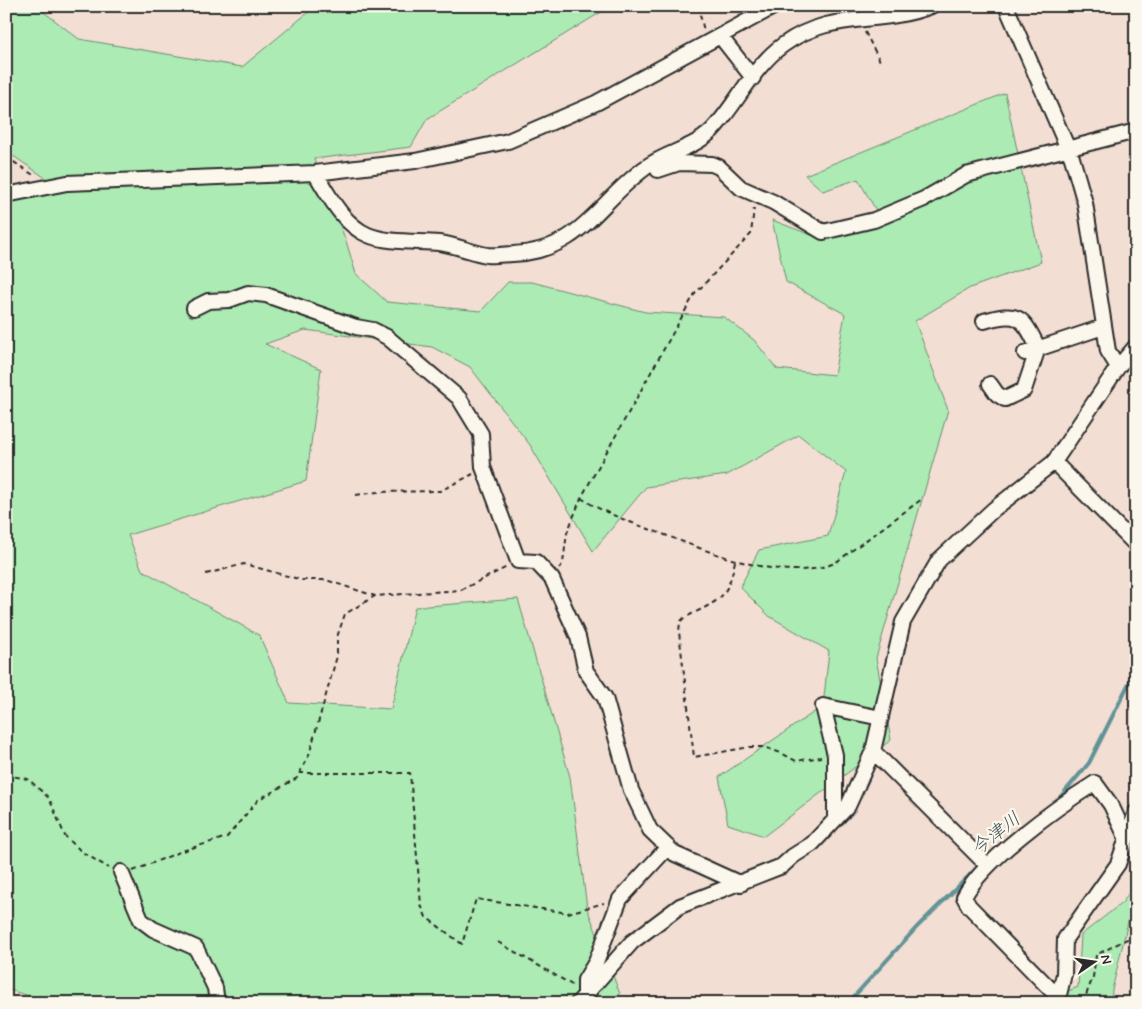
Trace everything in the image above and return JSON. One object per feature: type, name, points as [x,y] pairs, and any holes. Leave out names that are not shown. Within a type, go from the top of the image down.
[{"type":"street","points":[[6,195],[67,184],[315,173],[415,160],[508,141],[596,104],[775,6]]},
{"type":"street","points":[[315,173],[337,210],[368,235],[450,244],[487,255],[543,250],[556,246],[579,230],[610,198],[647,166],[703,139],[716,126],[753,78],[781,46],[801,33],[822,25],[858,19],[904,15],[931,6]]},
{"type":"street","points":[[1006,6],[1068,148],[1085,204],[1108,351],[1118,367]]},
{"type":"street","points":[[714,39],[753,78]]},
{"type":"street","points":[[610,198],[659,169],[679,163],[712,164],[719,167],[742,188],[773,202],[823,232],[874,220],[924,199],[966,175],[1136,131]]},
{"type":"street","points":[[194,308],[208,301],[229,300],[248,293],[266,294],[387,337],[458,398],[480,434],[483,467],[518,561],[536,562],[552,579],[578,637],[586,671],[605,698],[624,770],[638,809],[650,830],[675,854],[740,884]]},
{"type":"street","points":[[984,321],[1006,314],[1019,318],[1030,330],[1031,350],[1024,390],[1005,399],[997,394],[990,384]]},
{"type":"street","points":[[1031,350],[1103,328]]},
{"type":"street","points":[[581,998],[632,942],[680,906],[782,866],[812,844],[848,806],[873,751],[903,622],[939,560],[994,509],[1054,462],[1118,367],[1136,346]]},
{"type":"street","points":[[1054,462],[1136,545]]},
{"type":"street","points":[[835,819],[836,759],[823,706],[881,718]]},
{"type":"street","points":[[873,751],[988,866]]},
{"type":"street","points":[[1058,1000],[969,906],[964,897],[971,883],[988,866],[1059,806],[1095,783],[1111,805],[1126,837]]},
{"type":"street","points":[[1058,1000],[1064,974],[1065,939],[1118,864],[1136,812]]},
{"type":"street","points":[[581,998],[585,980],[596,962],[620,899],[668,847]]},
{"type":"street","points":[[121,872],[141,920],[153,929],[196,948],[214,988],[217,1003]]},
{"type":"path","points":[[698,6],[700,21],[714,39]]},
{"type":"path","points":[[858,19],[880,61]]},
{"type":"path","points":[[6,157],[27,170],[45,187]]},
{"type":"path","points":[[552,579],[563,563],[567,533],[581,498],[694,295],[751,234],[754,212],[750,191]]},
{"type":"path","points":[[356,495],[377,492],[440,491],[469,477],[483,467]]},
{"type":"path","points":[[581,498],[601,511],[735,561],[779,568],[824,567],[845,556],[922,498]]},
{"type":"path","points":[[206,574],[244,564],[302,580],[326,580],[375,596],[461,590],[518,561]]},
{"type":"path","points":[[735,561],[727,591],[718,600],[680,622],[679,632],[694,757],[750,747],[764,747],[796,761],[824,757],[836,759]]},
{"type":"path","points":[[6,775],[28,779],[48,798],[65,836],[89,856],[115,871],[140,870],[182,851],[227,838],[258,800],[297,778],[309,755],[336,656],[340,623],[345,614],[375,596]]},
{"type":"path","points":[[299,773],[410,773],[422,905],[426,916],[462,944],[476,899],[568,913],[620,899]]},
{"type":"path","points":[[1083,1003],[1093,977],[1096,955],[1129,938],[1136,930]]},
{"type":"path","points":[[498,942],[581,998]]},
{"type":"green space","points":[[6,6],[36,6],[79,39],[242,67],[316,6],[611,6],[427,119],[411,147],[314,159],[346,241],[356,274],[387,302],[481,311],[508,282],[532,282],[645,312],[724,317],[754,340],[777,369],[834,375],[845,314],[786,282],[772,220],[819,238],[884,224],[858,179],[823,191],[805,175],[1005,93],[1041,262],[970,288],[915,321],[948,410],[876,658],[891,740],[764,836],[728,824],[719,777],[823,706],[829,651],[769,616],[740,587],[759,550],[828,536],[846,472],[799,435],[727,475],[646,487],[593,551],[530,445],[470,367],[432,347],[305,330],[265,344],[321,369],[306,481],[128,535],[142,570],[259,635],[289,703],[391,709],[415,607],[518,599],[570,777],[587,908],[620,994],[605,1003],[53,1003],[6,989],[6,202],[22,197],[47,179],[6,151]]},
{"type":"green space","points":[[1136,881],[1136,902],[1131,909],[1112,990],[1111,1003],[1038,1003],[1078,987],[1081,935],[1123,902]]},
{"type":"waterway","name":"今津川","points":[[1056,802],[1089,763],[1136,669]]},
{"type":"waterway","name":"今津川","points":[[848,1003],[917,927],[981,864]]}]
